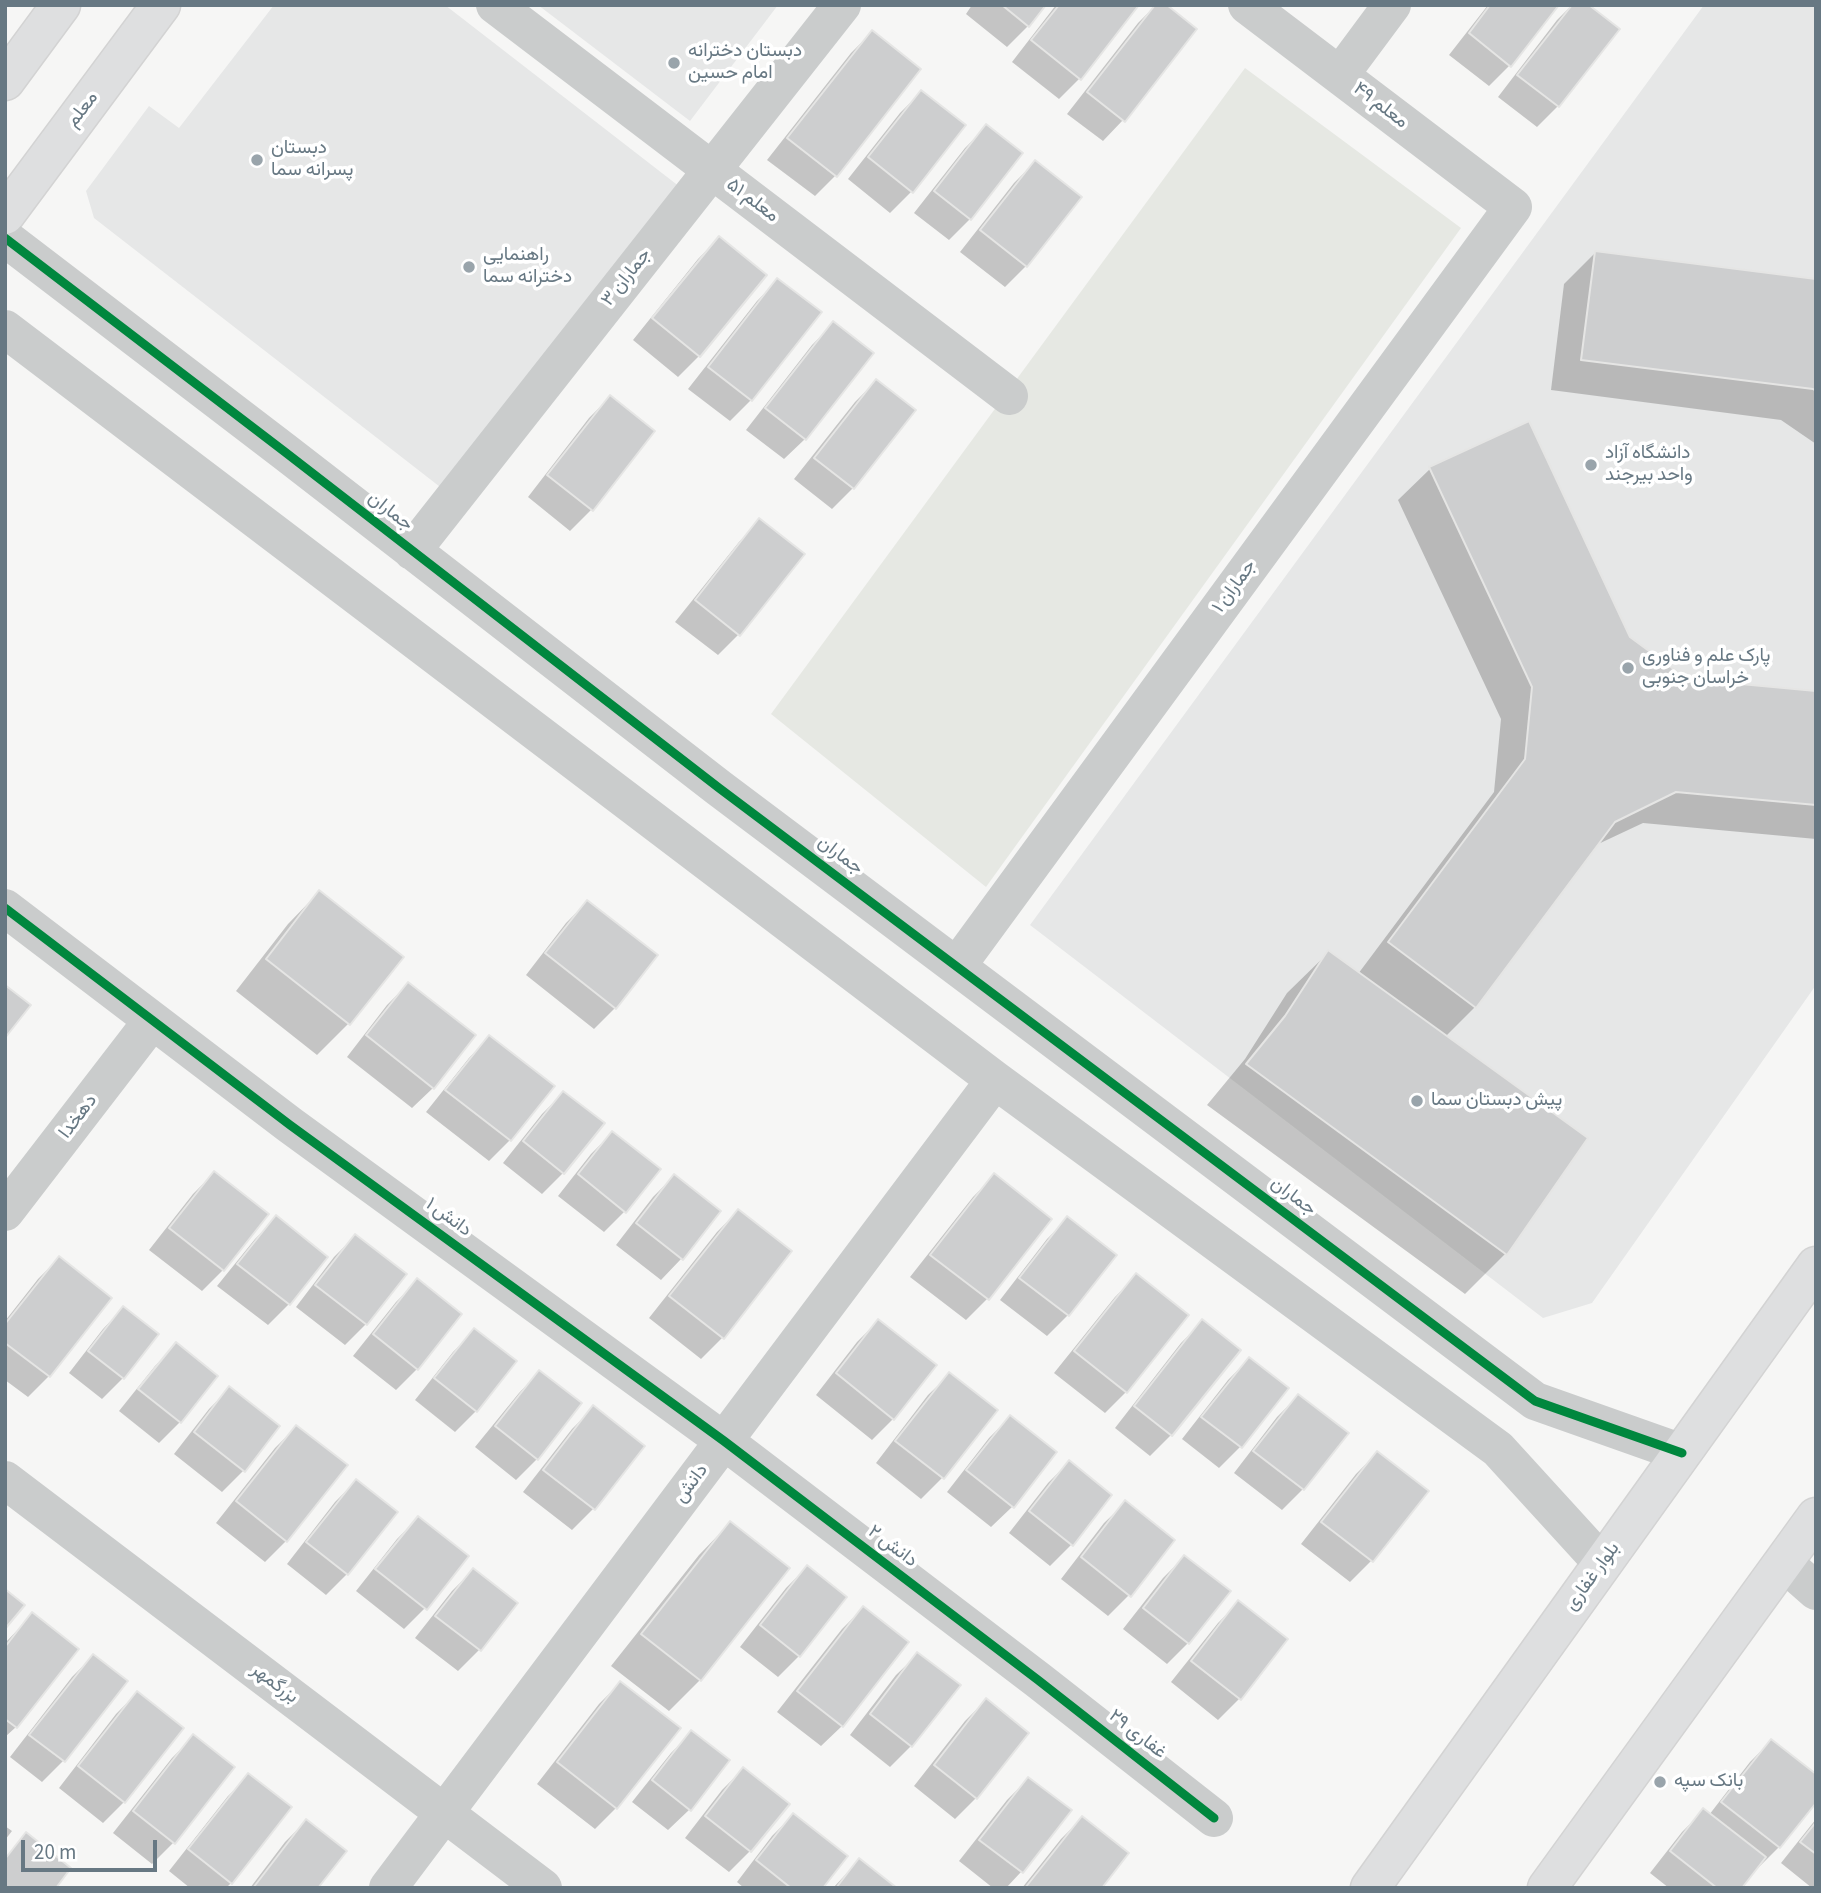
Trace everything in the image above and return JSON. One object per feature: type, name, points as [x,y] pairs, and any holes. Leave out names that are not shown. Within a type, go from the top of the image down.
[{"type":"main road","points":[[5,81],[61,5]]},
{"type":"main road","name":"معلم","points":[[5,215],[161,5]]},
{"type":"main road","name":"بلوار غفاری","points":[[1370,1888],[1816,1266]]},
{"type":"main road","points":[[1547,1888],[1816,1517]]},
{"type":"street","name":"معلم ۵۱","points":[[495,5],[1009,396]]},
{"type":"street","name":"جماران ۳","points":[[412,551],[842,5]]},
{"type":"street","name":"معلم ۴۹","points":[[1247,5],[1513,207]]},
{"type":"street","points":[[1340,75],[1392,5]]},
{"type":"street","name":"جماران ۱","points":[[957,966],[1513,207]]},
{"type":"street","name":"جماران","points":[[5,238],[719,788],[1535,1401],[1682,1453]]},
{"type":"street","points":[[5,329],[995,1080],[1498,1449],[1602,1563]]},
{"type":"street","name":"دانش ۱","points":[[5,908],[301,1133],[724,1441]]},
{"type":"street","name":"دهخدا","points":[[5,1212],[152,1021]]},
{"type":"street","name":"دانش","points":[[388,1888],[995,1080]]},
{"type":"street","points":[[1408,1383],[1446,1334]]},
{"type":"street","name":"دانش ۲","points":[[724,1441],[1038,1680]]},
{"type":"street","name":"بزرگمهر","points":[[5,1480],[543,1888]]},
{"type":"street","points":[[1783,1562],[1816,1591]]},
{"type":"street","name":"غفاری ۲۹","points":[[1038,1680],[1214,1818]]},
{"type":"shaded area","points":[[274,5],[445,5],[680,187],[444,490],[94,218],[86,191],[149,106],[179,128]]},
{"type":"shaded area","name":"دبستان دخترانه امام حسین","points":[[538,5],[778,5],[690,121]]},
{"type":"shaded area","name":"دانشگاه آزاد واحد بیرجند","points":[[1704,5],[1816,5],[1816,985],[1592,1303],[1543,1318],[1030,925]]},
{"type":"shaded area","points":[[1245,68],[1461,228],[986,887],[771,714]]},
{"type":"building","points":[[1002,5],[1046,5],[1029,27]]},
{"type":"building","points":[[1059,5],[1139,5],[1081,80],[1031,40]]},
{"type":"building","points":[[1155,5],[1167,5],[1197,29],[1125,122],[1087,92]]},
{"type":"building","points":[[1490,5],[1559,5],[1511,67],[1469,33]]},
{"type":"building","points":[[1572,5],[1589,5],[1620,29],[1559,107],[1517,75]]},
{"type":"building","points":[[872,30],[921,69],[837,177],[787,138]]},
{"type":"building","points":[[921,90],[966,125],[913,193],[868,157]]},
{"type":"building","points":[[986,124],[1023,153],[971,220],[934,191]]},
{"type":"building","points":[[1035,160],[1082,197],[1027,267],[980,230]]},
{"type":"building","points":[[719,236],[767,275],[700,357],[652,318]]},
{"type":"building","points":[[1595,251],[1816,279],[1816,391],[1581,360]]},
{"type":"building","points":[[777,278],[822,312],[752,401],[708,367]]},
{"type":"building","points":[[833,321],[874,353],[806,440],[765,408]]},
{"type":"building","points":[[876,379],[916,410],[854,489],[814,458]]},
{"type":"building","points":[[610,395],[655,431],[593,511],[547,475]]},
{"type":"building","points":[[1529,421],[1630,637],[1687,679],[1816,691],[1816,805],[1676,792],[1615,822],[1476,1008],[1388,942],[1525,759],[1532,687],[1429,467]]},
{"type":"building","points":[[759,518],[805,554],[740,636],[695,600]]},
{"type":"building","points":[[319,890],[404,957],[350,1025],[266,959]]},
{"type":"building","points":[[587,900],[658,955],[616,1009],[545,953]]},
{"type":"building","name":"پیش دبستان سما","points":[[1328,950],[1588,1138],[1507,1255],[1246,1064],[1285,1016]]},
{"type":"building","points":[[408,982],[476,1035],[434,1089],[366,1035]]},
{"type":"building","points":[[5,985],[31,1005],[5,1038]]},
{"type":"building","points":[[489,1035],[555,1086],[511,1141],[445,1090]]},
{"type":"building","points":[[563,1091],[605,1123],[564,1174],[523,1141]]},
{"type":"building","points":[[612,1131],[661,1169],[626,1213],[578,1174]]},
{"type":"building","points":[[214,1171],[269,1214],[224,1271],[169,1228]]},
{"type":"building","points":[[994,1173],[1052,1219],[989,1300],[930,1255]]},
{"type":"building","points":[[674,1174],[721,1211],[683,1260],[636,1223]]},
{"type":"building","points":[[738,1209],[792,1251],[724,1339],[669,1296]]},
{"type":"building","points":[[276,1215],[328,1257],[290,1305],[237,1264]]},
{"type":"building","points":[[1067,1216],[1117,1255],[1069,1316],[1019,1278]]},
{"type":"building","points":[[355,1234],[407,1274],[367,1325],[315,1285]]},
{"type":"building","points":[[59,1256],[112,1298],[50,1377],[5,1343],[5,1324]]},
{"type":"building","points":[[1136,1273],[1189,1315],[1127,1393],[1074,1351]]},
{"type":"building","points":[[417,1278],[462,1314],[418,1370],[373,1334]]},
{"type":"building","points":[[123,1306],[159,1334],[124,1379],[88,1351]]},
{"type":"building","points":[[878,1319],[937,1365],[894,1420],[836,1373]]},
{"type":"building","points":[[1202,1319],[1241,1350],[1172,1436],[1134,1406]]},
{"type":"building","points":[[474,1328],[517,1361],[477,1412],[434,1378]]},
{"type":"building","points":[[176,1342],[218,1376],[181,1423],[138,1389]]},
{"type":"building","points":[[1249,1357],[1289,1388],[1242,1448],[1201,1417]]},
{"type":"building","points":[[539,1370],[582,1403],[538,1460],[495,1426]]},
{"type":"building","points":[[949,1372],[998,1410],[944,1479],[895,1441]]},
{"type":"building","points":[[229,1386],[280,1426],[245,1472],[194,1432]]},
{"type":"building","points":[[1298,1394],[1349,1433],[1304,1490],[1253,1451]]},
{"type":"building","points":[[593,1405],[645,1446],[595,1510],[543,1470]]},
{"type":"building","points":[[1010,1415],[1057,1452],[1014,1508],[966,1470]]},
{"type":"building","points":[[296,1425],[348,1465],[287,1542],[236,1501]]},
{"type":"building","points":[[1377,1451],[1429,1491],[1373,1562],[1321,1522]]},
{"type":"building","points":[[1069,1460],[1112,1495],[1073,1546],[1029,1511]]},
{"type":"building","points":[[356,1479],[398,1512],[348,1575],[306,1542]]},
{"type":"building","points":[[1125,1500],[1175,1540],[1131,1597],[1081,1557]]},
{"type":"building","points":[[418,1516],[469,1556],[427,1610],[375,1569]]},
{"type":"building","points":[[730,1521],[790,1568],[701,1681],[641,1634]]},
{"type":"building","points":[[1184,1555],[1231,1591],[1189,1644],[1143,1608]]},
{"type":"building","points":[[807,1565],[847,1597],[800,1657],[760,1625]]},
{"type":"building","points":[[473,1568],[518,1603],[481,1651],[435,1616]]},
{"type":"building","points":[[5,1589],[25,1605],[5,1629]]},
{"type":"building","points":[[1238,1600],[1288,1639],[1241,1700],[1191,1661]]},
{"type":"building","points":[[863,1606],[909,1642],[843,1727],[797,1691]]},
{"type":"building","points":[[32,1612],[79,1649],[17,1728],[5,1719],[5,1647]]},
{"type":"building","points":[[917,1652],[961,1685],[912,1747],[870,1714]]},
{"type":"building","points":[[93,1654],[128,1681],[65,1762],[29,1735]]},
{"type":"building","points":[[620,1681],[681,1728],[617,1809],[557,1762]]},
{"type":"building","points":[[137,1691],[184,1728],[125,1803],[78,1766]]},
{"type":"building","points":[[986,1698],[1029,1733],[977,1799],[934,1765]]},
{"type":"building","points":[[691,1730],[730,1760],[691,1811],[652,1780]]},
{"type":"building","points":[[193,1734],[235,1767],[175,1844],[133,1811]]},
{"type":"building","points":[[1771,1739],[1816,1774],[1816,1803],[1780,1848],[1721,1802]]},
{"type":"building","points":[[743,1767],[790,1804],[751,1852],[705,1816]]},
{"type":"building","points":[[248,1773],[292,1807],[232,1884],[188,1849]]},
{"type":"building","points":[[1028,1777],[1072,1810],[1023,1873],[979,1840]]},
{"type":"building","points":[[1703,1808],[1766,1857],[1742,1888],[1717,1888],[1670,1851]]},
{"type":"building","points":[[793,1813],[848,1856],[823,1888],[791,1888],[756,1860]]},
{"type":"building","points":[[1082,1816],[1129,1853],[1102,1888],[1025,1888]]},
{"type":"building","points":[[306,1819],[347,1851],[318,1888],[253,1888]]},
{"type":"building","points":[[1816,1822],[1816,1854],[1800,1842]]},
{"type":"building","points":[[26,1832],[71,1868],[56,1888],[5,1888],[5,1859]]},
{"type":"building","points":[[859,1858],[897,1888],[836,1888]]},
{"type":"cycle path","points":[[5,238],[719,788],[1535,1401],[1682,1453]]},
{"type":"cycle path","points":[[5,908],[290,1125],[724,1441],[1214,1818]]},
{"type":"place","name":"دبستان دخترانه امام حسین","points":[[674,63]]},
{"type":"place","name":"دبستان پسرانه سما","points":[[257,160]]},
{"type":"place","name":"راهنمایی دخترانه سما","points":[[469,267]]},
{"type":"place","name":"دانشگاه آزاد واحد بیرجند","points":[[1591,465]]},
{"type":"place","name":"پارک علم و فناوری خراسان جنوبی","points":[[1628,668]]},
{"type":"place","name":"پیش دبستان سما","points":[[1417,1101]]},
{"type":"place","name":"بانک سپه","points":[[1660,1782]]}]
